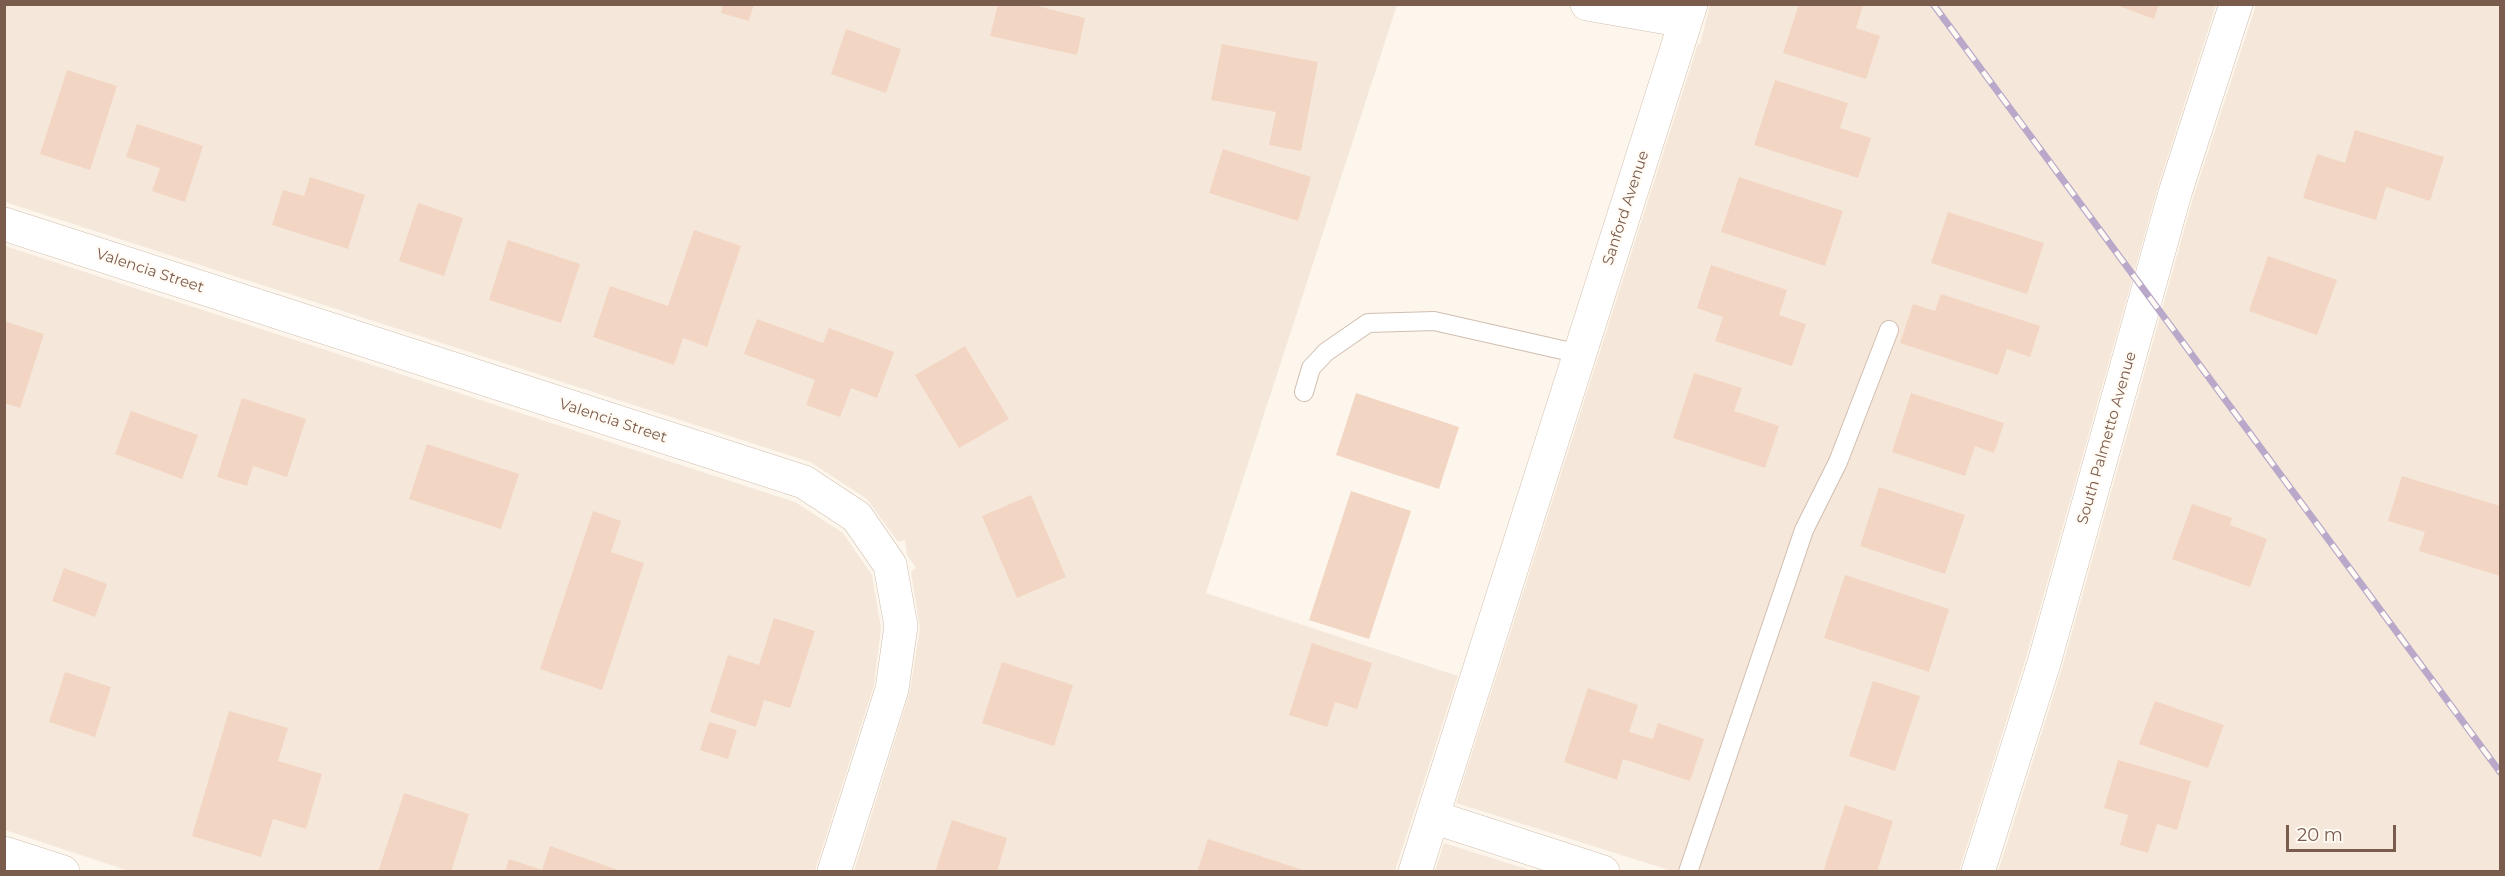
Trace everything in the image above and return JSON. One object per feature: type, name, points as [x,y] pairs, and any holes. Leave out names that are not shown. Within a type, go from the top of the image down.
[{"type":"street","points":[[1587,4],[1688,13]]},
{"type":"street","name":"South Palmetto Avenue","points":[[1978,872],[2044,663],[2175,193],[2236,4]]},
{"type":"street","name":"Sanford Avenue","points":[[1415,872],[1688,13]]},
{"type":"street","name":"Valencia Street","points":[[4,224],[804,482],[857,517],[890,565],[901,627],[892,689],[834,872]]},
{"type":"street","points":[[1433,817],[1603,872]]},
{"type":"street","points":[[4,853],[63,872]]},
{"type":"lane","points":[[1304,392],[1311,368],[1326,352],[1368,323],[1434,321],[1580,354]]},
{"type":"lane","points":[[1688,872],[1804,530],[1838,462],[1889,330]]},
{"type":"shaded area","points":[[5,5],[1397,5],[1206,593],[1458,676],[1395,871],[854,871],[910,691],[920,628],[911,572],[916,568],[907,555],[905,540],[898,542],[867,499],[810,462],[5,202]]},
{"type":"shaded area","points":[[1710,5],[2216,5],[2158,187],[2026,658],[1959,871],[1672,871],[1456,803],[1698,44],[1700,44]]},
{"type":"shaded area","points":[[2256,5],[2500,5],[2500,871],[1998,872],[2062,668],[2193,198]]},
{"type":"shaded area","points":[[5,246],[795,502],[843,533],[872,575],[881,628],[874,685],[815,871],[132,872],[5,830]]},
{"type":"shaded area","points":[[1444,843],[1533,871],[1435,871]]},
{"type":"building","points":[[723,4],[754,4],[749,21],[721,13]]},
{"type":"building","points":[[998,4],[1029,4],[1085,18],[1077,55],[990,36]]},
{"type":"building","points":[[1799,4],[1863,5],[1856,28],[1880,36],[1866,79],[1783,53]]},
{"type":"building","points":[[2114,4],[2159,4],[2154,19]]},
{"type":"building","points":[[846,29],[901,49],[886,93],[831,74]]},
{"type":"building","points":[[1222,44],[1318,62],[1301,151],[1269,145],[1276,112],[1211,100]]},
{"type":"building","points":[[67,70],[117,86],[90,170],[40,154]]},
{"type":"building","points":[[1775,80],[1848,103],[1840,128],[1871,138],[1858,178],[1754,145]]},
{"type":"building","points":[[137,124],[203,146],[185,202],[152,191],[160,168],[126,157]]},
{"type":"building","points":[[2355,130],[2444,157],[2430,201],[2386,187],[2376,220],[2303,198],[2317,154],[2345,163]]},
{"type":"building","points":[[1223,149],[1311,177],[1298,221],[1209,193]]},
{"type":"building","points":[[310,177],[365,195],[348,249],[272,225],[283,190],[304,196]]},
{"type":"building","points":[[1739,177],[1843,211],[1825,266],[1721,232]]},
{"type":"building","points":[[418,203],[463,218],[444,276],[399,261]]},
{"type":"building","points":[[1948,212],[2044,243],[2027,294],[1931,263]]},
{"type":"building","points":[[694,230],[741,246],[707,347],[683,338],[674,365],[593,337],[610,286],[668,306]]},
{"type":"building","points":[[508,240],[580,264],[561,323],[489,300]]},
{"type":"building","points":[[2268,256],[2337,280],[2317,335],[2249,311]]},
{"type":"building","points":[[1711,265],[1787,290],[1779,315],[1806,324],[1792,366],[1715,341],[1723,317],[1697,308]]},
{"type":"building","points":[[1941,294],[2040,326],[2030,357],[2007,349],[1998,375],[1900,343],[1913,304],[1935,311]]},
{"type":"building","points":[[757,319],[823,343],[829,328],[894,352],[877,398],[851,388],[840,417],[806,405],[815,380],[744,354]]},
{"type":"building","points":[[4,321],[44,334],[20,408],[4,403]]},
{"type":"building","points":[[965,346],[1009,419],[959,448],[915,375]]},
{"type":"building","points":[[1694,373],[1742,388],[1734,411],[1779,426],[1765,468],[1673,438]]},
{"type":"building","points":[[1356,393],[1459,427],[1439,489],[1336,455]]},
{"type":"building","points":[[1911,393],[2004,423],[1994,453],[1975,446],[1965,476],[1892,452]]},
{"type":"building","points":[[242,398],[306,419],[287,477],[253,466],[247,486],[217,477]]},
{"type":"building","points":[[131,411],[198,435],[182,479],[115,454]]},
{"type":"building","points":[[427,444],[519,474],[501,529],[409,499]]},
{"type":"building","points":[[2402,476],[2500,506],[2500,576],[2419,551],[2425,532],[2388,521]]},
{"type":"building","points":[[1879,487],[1965,515],[1945,574],[1860,546]]},
{"type":"building","points":[[1351,491],[1411,511],[1369,639],[1309,620]]},
{"type":"building","points":[[1031,495],[1066,577],[1017,598],[982,516]]},
{"type":"building","points":[[2192,504],[2232,518],[2230,525],[2267,539],[2250,587],[2172,559]]},
{"type":"building","points":[[593,511],[621,521],[611,552],[644,563],[602,690],[540,669]]},
{"type":"building","points":[[64,568],[107,584],[95,617],[52,601]]},
{"type":"building","points":[[1845,575],[1949,609],[1929,672],[1824,638]]},
{"type":"building","points":[[774,618],[815,631],[790,708],[764,700],[756,727],[710,712],[728,655],[759,665]]},
{"type":"building","points":[[1312,643],[1372,663],[1357,709],[1335,702],[1327,727],[1289,715]]},
{"type":"building","points":[[1002,662],[1073,685],[1054,746],[982,723]]},
{"type":"building","points":[[65,672],[111,687],[95,737],[49,722]]},
{"type":"building","points":[[1873,681],[1920,696],[1895,771],[1849,756]]},
{"type":"building","points":[[1588,688],[1638,705],[1629,732],[1653,739],[1658,723],[1704,739],[1690,781],[1623,759],[1617,780],[1564,762]]},
{"type":"building","points":[[2155,701],[2224,725],[2208,768],[2139,744]]},
{"type":"building","points":[[229,711],[288,728],[278,761],[322,774],[306,829],[273,819],[261,857],[192,836]]},
{"type":"building","points":[[709,722],[737,730],[728,759],[700,750]]},
{"type":"building","points":[[2118,760],[2191,781],[2177,830],[2157,824],[2148,853],[2120,845],[2128,815],[2104,808]]},
{"type":"building","points":[[404,793],[469,814],[451,872],[378,872]]},
{"type":"building","points":[[1845,805],[1893,821],[1877,872],[1823,872]]},
{"type":"building","points":[[952,820],[1007,838],[997,872],[935,872]]},
{"type":"building","points":[[1208,839],[1306,871],[1306,872],[1197,872]]},
{"type":"building","points":[[550,846],[621,872],[505,872],[509,859],[542,870]]},
{"type":"railway","points":[[1933,4],[2500,772]]}]
